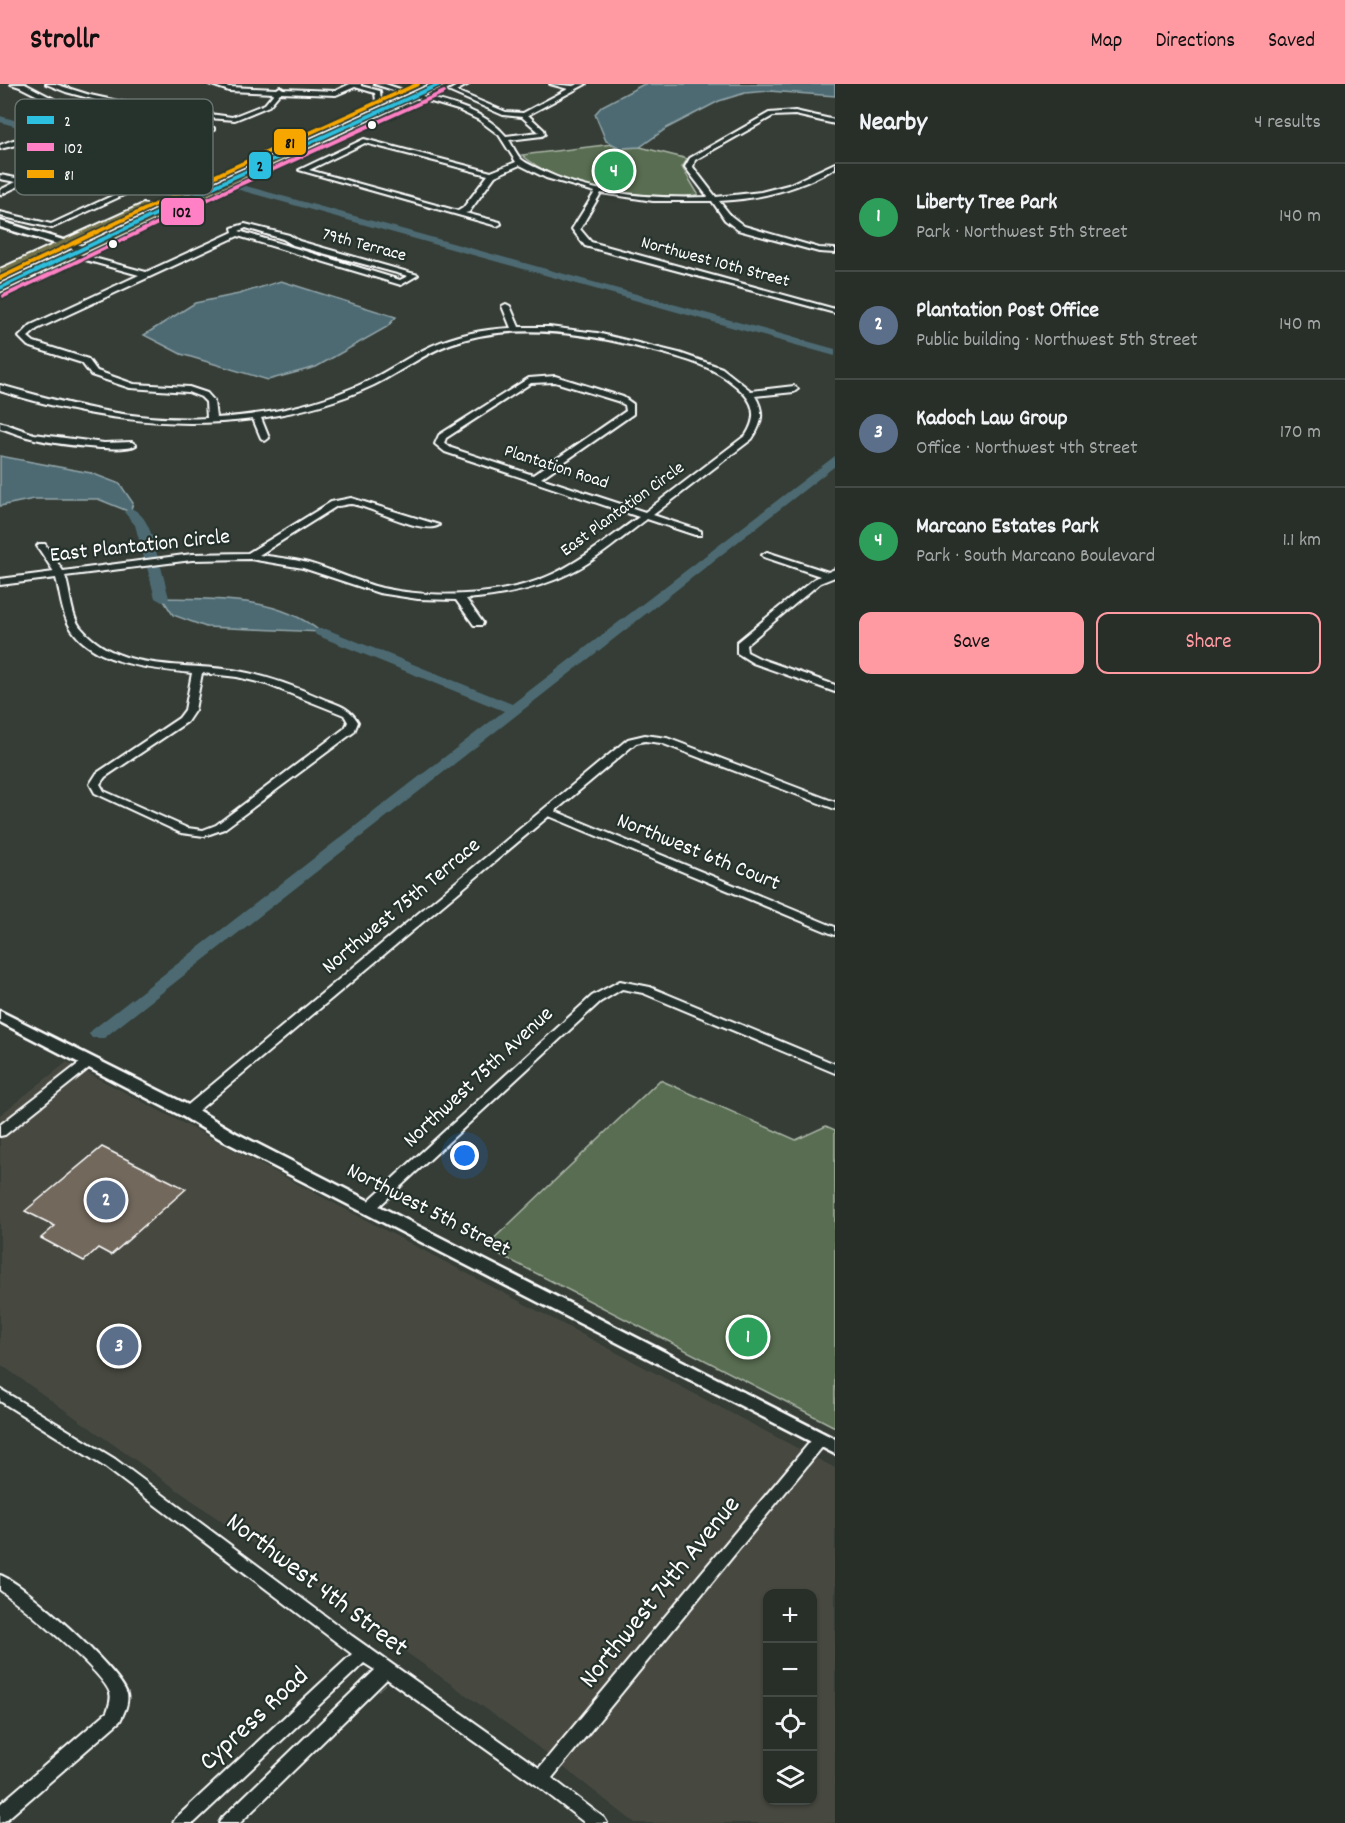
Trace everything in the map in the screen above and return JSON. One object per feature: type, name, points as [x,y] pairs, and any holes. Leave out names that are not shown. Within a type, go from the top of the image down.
[{"type":"main road","points":[[213,189],[329,134],[425,84]]},
{"type":"main road","points":[[213,175],[400,90],[413,90],[440,84]]},
{"type":"main road","points":[[329,134],[330,131],[393,100],[400,90]]},
{"type":"main road","points":[[0,273],[170,195]]},
{"type":"main road","points":[[0,288],[200,195]]},
{"type":"street","points":[[14,84],[48,99]]},
{"type":"street","points":[[49,84],[97,99]]},
{"type":"street","points":[[212,84],[229,88],[336,93],[356,84],[358,87],[378,92],[378,99]]},
{"type":"street","points":[[376,84],[400,90]]},
{"type":"street","points":[[466,84],[451,91],[505,114],[524,115],[583,84]]},
{"type":"street","points":[[554,84],[573,88]]},
{"type":"street","points":[[213,117],[233,119],[267,105],[280,89]]},
{"type":"street","points":[[413,90],[478,115],[505,138],[513,155],[521,162],[558,180],[599,191],[633,197],[714,198],[763,194],[790,187],[835,165]]},
{"type":"street","points":[[835,122],[782,111],[771,114],[692,159],[689,167],[728,218],[741,228],[819,250],[835,251]]},
{"type":"street","points":[[505,138],[542,134],[542,131],[524,115]]},
{"type":"street","points":[[492,174],[364,141],[303,170],[498,224]]},
{"type":"street","points":[[0,147],[15,142]]},
{"type":"street","points":[[459,213],[466,210],[492,174],[521,162]]},
{"type":"street","points":[[0,193],[15,185]]},
{"type":"street","name":"Northwest 10th Street","points":[[599,191],[576,230],[588,244],[835,311]]},
{"type":"street","points":[[0,214],[52,226],[120,195]]},
{"type":"street","points":[[0,224],[59,246],[151,273]]},
{"type":"street","name":"79th Terrace","points":[[245,226],[286,237],[296,243],[414,275],[401,283],[282,249],[277,245],[237,233],[235,230],[245,226]]},
{"type":"street","points":[[212,421],[210,401],[204,395],[189,390],[133,386],[94,374],[86,361],[31,344],[23,337],[34,327],[237,233]]},
{"type":"street","points":[[0,234],[59,246]]},
{"type":"street","points":[[506,306],[516,329]]},
{"type":"street","points":[[0,388],[61,407],[105,416],[157,422],[212,421],[256,416],[299,408],[355,391],[430,350],[456,339],[486,332],[516,329],[564,330],[614,338],[697,362],[723,372],[750,394],[794,389]]},
{"type":"street","name":"Plantation Road","points":[[534,478],[630,411],[629,404],[555,379],[530,381],[442,437],[439,444],[448,450],[698,533]]},
{"type":"street","name":"East Plantation Circle","points":[[0,582],[192,557],[250,556],[305,565],[379,590],[418,596],[459,597],[501,593],[547,580],[571,569],[646,516],[749,437],[758,426],[758,410],[750,394]]},
{"type":"street","points":[[256,416],[265,438]]},
{"type":"street","points":[[0,425],[33,436],[104,446],[132,444]]},
{"type":"street","points":[[250,556],[334,504],[351,501],[420,524],[434,525]]},
{"type":"street","points":[[42,546],[60,575],[76,628],[100,649],[132,661],[167,668],[235,672],[261,678],[348,713],[353,722],[350,730],[341,737],[220,827],[204,833],[185,831],[100,793],[95,784],[101,774],[183,720],[190,710],[198,670]]},
{"type":"street","points":[[767,555],[833,575]]},
{"type":"street","points":[[833,575],[817,581],[741,644],[742,653],[757,661],[835,689]]},
{"type":"street","points":[[459,597],[478,623]]},
{"type":"street","name":"Northwest 75th Terrace","points":[[188,1112],[632,741],[645,738],[663,740],[835,806]]},
{"type":"street","name":"Northwest 6th Court","points":[[546,812],[835,931]]},
{"type":"street","name":"Northwest 75th Avenue","points":[[370,1207],[596,999],[620,985],[646,990],[835,1069]]},
{"type":"street","name":"Northwest 5th Street","points":[[0,1016],[188,1112],[230,1137],[828,1444]]},
{"type":"street","points":[[0,1132],[90,1061]]},
{"type":"street","name":"Northwest 4th Street","points":[[0,1394],[110,1463],[385,1671],[541,1779],[598,1823]]},
{"type":"street","name":"Northwest 74th Avenue","points":[[541,1779],[828,1444]]},
{"type":"street","points":[[0,1581],[41,1614],[99,1667],[118,1691],[118,1703],[114,1716],[0,1815]]},
{"type":"street","name":"Cypress Road","points":[[182,1823],[363,1654]]},
{"type":"street","points":[[228,1823],[385,1671]]},
{"type":"shaded area","points":[[67,1062],[835,1468],[835,1823],[635,1823],[517,1731],[0,1364],[0,1115]]},
{"type":"green space","points":[[613,144],[621,148],[640,147],[688,159],[682,167],[698,194],[685,197],[606,191],[553,175],[522,155]]},
{"type":"green space","points":[[660,1080],[796,1140],[826,1126],[835,1130],[835,1427],[485,1247]]},
{"type":"water","points":[[644,84],[835,84],[835,96],[769,91],[745,93],[719,101],[667,128],[640,147],[621,148],[606,141],[595,114],[602,106]]},
{"type":"water","points":[[281,281],[396,317],[387,327],[316,367],[268,380],[181,354],[144,335],[195,303],[239,294]]},
{"type":"water","points":[[0,456],[91,473],[120,484],[133,503],[130,512],[98,499],[34,499],[0,506]]},
{"type":"water","points":[[162,598],[225,600],[265,606],[304,620],[321,632],[206,627],[173,615]]},
{"type":"building","points":[[102,1147],[186,1189],[111,1255],[98,1248],[84,1261],[41,1238],[55,1226],[25,1211]]},
{"type":"waterway","points":[[0,119],[15,123]]},
{"type":"waterway","points":[[232,185],[835,353]]},
{"type":"waterway","points":[[98,1034],[835,460]]},
{"type":"waterway","points":[[130,512],[141,524],[151,558]]},
{"type":"waterway","points":[[154,567],[162,598]]},
{"type":"waterway","points":[[321,632],[514,710]]},
{"type":"transit line","name":"81","points":[[213,177],[418,84]]},
{"type":"transit line","name":"2","points":[[213,187],[440,84]]},
{"type":"transit line","name":"102","points":[[4,296],[236,186],[444,92]]},
{"type":"transit line","name":"81","points":[[0,278],[175,195]]},
{"type":"transit line","name":"2","points":[[0,288],[196,195]]},
{"type":"place","name":"Marcano Estates Park","points":[[614,171]]},
{"type":"place","name":"Plantation Post Office","points":[[106,1200]]},
{"type":"place","name":"Liberty Tree Park","points":[[748,1337]]},
{"type":"place","name":"Kadoch Law Group","points":[[119,1346]]}]
